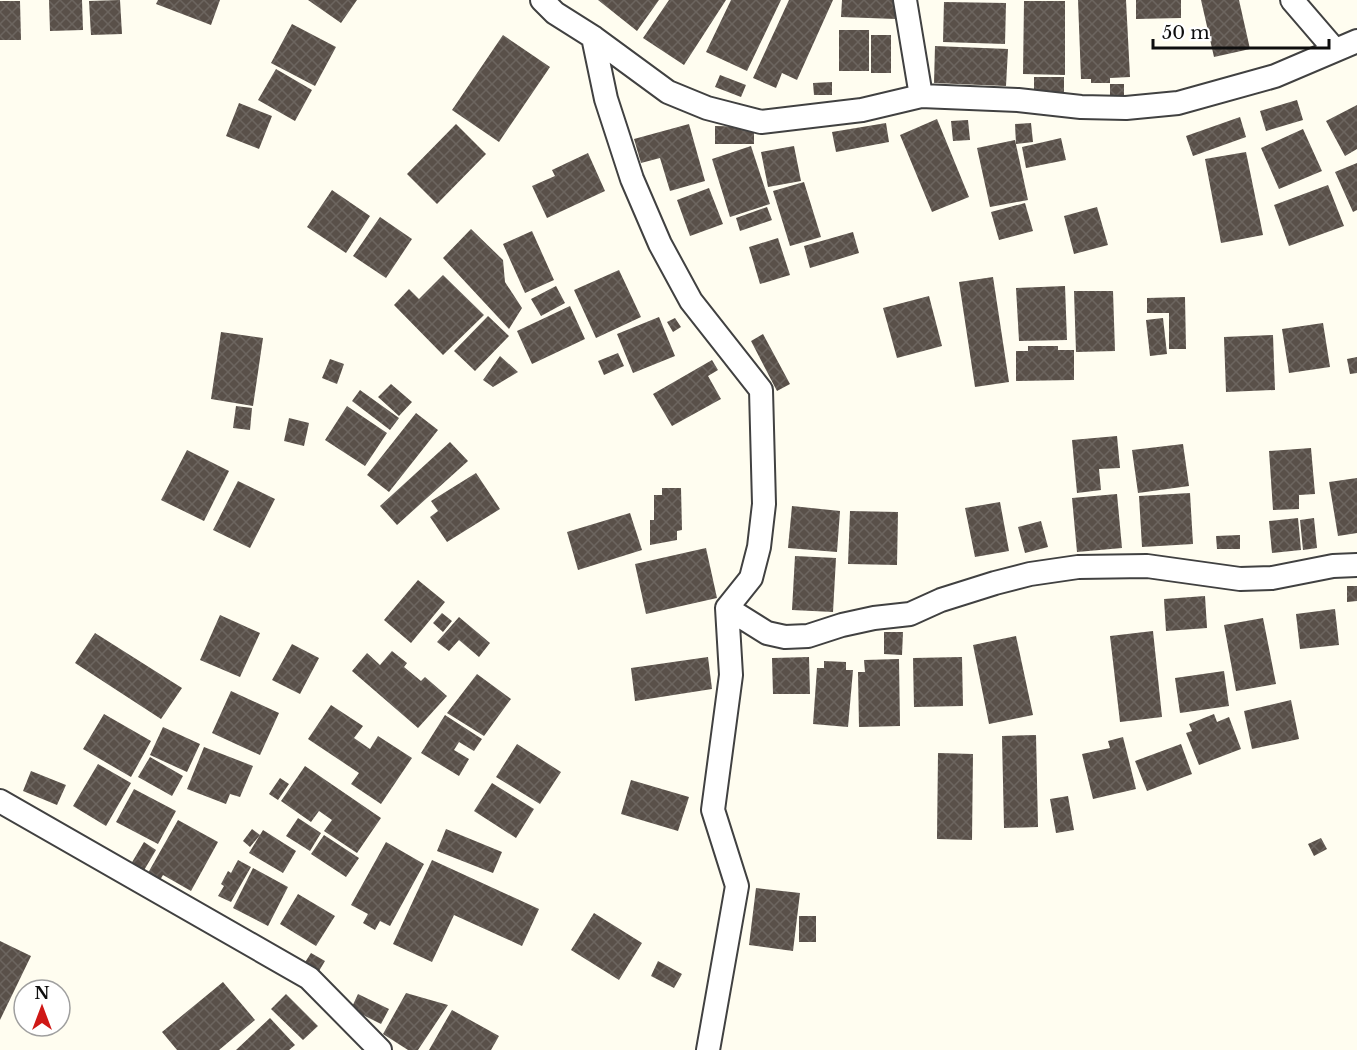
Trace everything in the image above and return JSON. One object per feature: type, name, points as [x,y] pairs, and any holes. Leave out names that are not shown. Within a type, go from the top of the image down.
[{"type":"street","points":[[542,0],[555,12],[668,92],[707,108],[761,122],[862,110],[921,96],[1018,100],[1081,107],[1126,108],[1178,103],[1275,76],[1357,41]]},
{"type":"street","points":[[905,0],[921,96]]},
{"type":"street","points":[[1292,0],[1335,50]]},
{"type":"street","points":[[593,37],[606,99],[632,179],[660,244],[691,301],[761,390],[764,504],[759,547],[751,578],[727,609],[731,675],[713,810],[737,886],[708,1050]]},
{"type":"street","points":[[727,609],[767,633],[785,637],[808,636],[874,618],[910,614],[941,600],[1030,574],[1078,567],[1148,566],[1240,579],[1272,578],[1333,566],[1357,565]]},
{"type":"street","points":[[0,801],[309,978],[380,1050]]},
{"type":"building","points":[[49,0],[82,0],[83,30],[50,31]]},
{"type":"building","points":[[120,0],[122,34],[91,35],[89,1]]},
{"type":"building","points":[[158,0],[220,0],[211,25],[156,4]]},
{"type":"building","points":[[308,0],[357,0],[341,23]]},
{"type":"building","points":[[598,0],[659,0],[637,31]]},
{"type":"building","points":[[669,0],[726,0],[684,65],[643,38]]},
{"type":"building","points":[[731,0],[781,0],[747,71],[706,52]]},
{"type":"building","points":[[789,0],[833,0],[797,80],[782,73],[776,88],[753,78]]},
{"type":"building","points":[[842,0],[897,0],[896,19],[841,17]]},
{"type":"building","points":[[1078,0],[1126,0],[1130,77],[1110,78],[1110,83],[1091,83],[1091,79],[1081,79]]},
{"type":"building","points":[[1136,0],[1181,0],[1181,18],[1136,19]]},
{"type":"building","points":[[1201,0],[1239,0],[1250,49],[1214,57]]},
{"type":"building","points":[[0,1],[20,1],[21,40],[0,40]]},
{"type":"building","points":[[1024,1],[1065,1],[1065,75],[1023,74]]},
{"type":"building","points":[[944,2],[1006,3],[1005,44],[943,42]]},
{"type":"building","points":[[292,24],[336,47],[315,86],[271,63]]},
{"type":"building","points":[[839,30],[869,30],[869,71],[839,71]]},
{"type":"building","points":[[503,35],[550,67],[499,142],[452,110]]},
{"type":"building","points":[[871,35],[891,35],[891,73],[871,73]]},
{"type":"building","points":[[935,46],[1008,49],[1006,86],[934,83]]},
{"type":"building","points":[[276,69],[312,90],[295,121],[258,100]]},
{"type":"building","points":[[720,75],[746,85],[741,97],[715,87]]},
{"type":"building","points":[[1034,77],[1064,77],[1064,95],[1034,96]]},
{"type":"building","points":[[832,82],[832,95],[814,95],[813,83]]},
{"type":"building","points":[[1110,84],[1124,84],[1124,99],[1110,99]]},
{"type":"building","points":[[1297,100],[1303,120],[1266,131],[1260,111]]},
{"type":"building","points":[[239,103],[272,116],[259,149],[226,136]]},
{"type":"building","points":[[1357,105],[1357,149],[1345,156],[1326,121]]},
{"type":"building","points":[[1240,117],[1246,137],[1193,156],[1186,136]]},
{"type":"building","points":[[937,119],[969,197],[932,212],[900,135]]},
{"type":"building","points":[[968,120],[970,140],[953,141],[951,121]]},
{"type":"building","points":[[886,123],[889,142],[836,152],[832,132]]},
{"type":"building","points":[[1031,123],[1033,142],[1016,144],[1015,124]]},
{"type":"building","points":[[456,124],[486,154],[437,204],[407,174]]},
{"type":"building","points":[[689,124],[705,181],[670,191],[660,158],[641,163],[634,139]]},
{"type":"building","points":[[715,126],[754,127],[754,144],[715,144]]},
{"type":"building","points":[[1303,129],[1322,171],[1279,189],[1261,148]]},
{"type":"building","points":[[1061,138],[1066,160],[1026,168],[1022,147]]},
{"type":"building","points":[[1015,140],[1028,200],[990,207],[977,148]]},
{"type":"building","points":[[751,146],[770,204],[730,217],[712,159]]},
{"type":"building","points":[[794,146],[801,181],[768,187],[761,152]]},
{"type":"building","points":[[1246,152],[1263,235],[1221,243],[1205,159]]},
{"type":"building","points":[[588,153],[605,191],[547,218],[532,186],[555,176],[552,170]]},
{"type":"building","points":[[1357,163],[1357,210],[1353,212],[1335,172]]},
{"type":"building","points":[[804,182],[821,237],[790,246],[773,191]]},
{"type":"building","points":[[1328,185],[1344,226],[1289,246],[1274,205]]},
{"type":"building","points":[[709,188],[723,224],[690,236],[677,200]]},
{"type":"building","points":[[332,190],[370,216],[346,253],[307,227]]},
{"type":"building","points":[[1025,203],[1033,231],[999,240],[991,212]]},
{"type":"building","points":[[767,207],[772,220],[740,231],[736,218]]},
{"type":"building","points":[[1097,207],[1108,245],[1074,254],[1064,216]]},
{"type":"building","points":[[380,217],[412,239],[386,278],[353,256]]},
{"type":"building","points":[[471,229],[503,260],[505,282],[522,308],[509,329],[443,258]]},
{"type":"building","points":[[532,231],[554,280],[525,293],[503,244]]},
{"type":"building","points":[[853,232],[859,253],[810,268],[804,246]]},
{"type":"building","points":[[778,238],[790,275],[760,284],[749,247]]},
{"type":"building","points":[[619,270],[641,317],[596,338],[574,290]]},
{"type":"building","points":[[443,275],[484,315],[443,355],[394,305],[409,289],[419,299]]},
{"type":"building","points":[[993,277],[1009,382],[975,387],[959,282]]},
{"type":"building","points":[[556,286],[565,303],[541,316],[531,299]]},
{"type":"building","points":[[1065,286],[1067,340],[1019,341],[1016,288]]},
{"type":"building","points":[[1074,291],[1113,291],[1115,351],[1076,352]]},
{"type":"building","points":[[929,296],[942,346],[897,358],[883,308]]},
{"type":"building","points":[[1185,297],[1186,349],[1169,349],[1169,313],[1147,313],[1147,298]]},
{"type":"building","points":[[570,306],[585,339],[532,364],[517,331]]},
{"type":"building","points":[[488,316],[509,336],[475,371],[454,351]]},
{"type":"building","points":[[659,317],[675,356],[633,373],[617,334]]},
{"type":"building","points":[[675,318],[681,327],[673,332],[667,322]]},
{"type":"building","points":[[1163,318],[1167,354],[1150,356],[1146,320]]},
{"type":"building","points":[[1323,323],[1330,367],[1289,373],[1282,329]]},
{"type":"building","points":[[221,332],[263,338],[253,406],[211,399]]},
{"type":"building","points":[[763,334],[790,384],[777,391],[751,341]]},
{"type":"building","points":[[1273,335],[1275,390],[1226,392],[1224,337]]},
{"type":"building","points":[[1028,346],[1058,346],[1058,350],[1074,350],[1074,380],[1016,381],[1016,351],[1028,351]]},
{"type":"building","points":[[618,353],[624,366],[604,375],[598,361]]},
{"type":"building","points":[[500,356],[518,372],[493,387],[483,380]]},
{"type":"building","points":[[1357,357],[1357,373],[1350,374],[1347,359]]},
{"type":"building","points":[[330,359],[344,364],[337,384],[322,378]]},
{"type":"building","points":[[712,360],[718,370],[708,376],[721,399],[672,426],[653,394]]},
{"type":"building","points":[[391,384],[412,402],[399,416],[378,397]]},
{"type":"building","points":[[360,390],[399,418],[390,430],[352,401]]},
{"type":"building","points":[[236,406],[252,408],[250,430],[233,428]]},
{"type":"building","points":[[347,406],[387,433],[365,466],[325,440]]},
{"type":"building","points":[[416,413],[438,430],[389,492],[367,475]]},
{"type":"building","points":[[289,418],[309,423],[304,446],[284,441]]},
{"type":"building","points":[[1117,436],[1120,468],[1099,469],[1101,490],[1077,493],[1072,440]]},
{"type":"building","points":[[450,442],[468,461],[397,525],[380,506]]},
{"type":"building","points":[[1183,444],[1189,486],[1138,493],[1132,450]]},
{"type":"building","points":[[1311,448],[1315,494],[1299,495],[1299,509],[1273,510],[1269,451]]},
{"type":"building","points":[[187,450],[229,471],[204,521],[161,500]]},
{"type":"building","points":[[476,473],[500,509],[447,542],[430,517],[438,511],[431,501]]},
{"type":"building","points":[[1357,478],[1357,533],[1338,536],[1329,482]]},
{"type":"building","points":[[238,481],[275,499],[250,548],[213,530]]},
{"type":"building","points":[[662,488],[681,488],[682,530],[677,531],[677,540],[650,545],[650,520],[654,520],[654,495],[662,495]]},
{"type":"building","points":[[1190,493],[1193,544],[1142,547],[1139,496]]},
{"type":"building","points":[[1117,494],[1122,548],[1077,552],[1072,498]]},
{"type":"building","points":[[1000,502],[1009,551],[975,557],[965,508]]},
{"type":"building","points":[[792,506],[840,511],[837,552],[788,548]]},
{"type":"building","points":[[850,511],[898,512],[897,565],[848,564]]},
{"type":"building","points":[[630,513],[642,550],[578,570],[567,532]]},
{"type":"building","points":[[1298,518],[1301,550],[1272,553],[1269,521]]},
{"type":"building","points":[[1314,518],[1317,548],[1303,550],[1300,520]]},
{"type":"building","points":[[1041,521],[1048,547],[1025,553],[1018,527]]},
{"type":"building","points":[[1240,535],[1240,549],[1217,549],[1216,536]]},
{"type":"building","points":[[706,548],[717,598],[646,614],[635,564]]},
{"type":"building","points":[[795,556],[836,558],[833,612],[792,610]]},
{"type":"building","points":[[418,580],[445,602],[411,643],[384,620]]},
{"type":"building","points":[[1347,586],[1357,586],[1357,601],[1347,602]]},
{"type":"building","points":[[1205,596],[1207,628],[1166,631],[1164,599]]},
{"type":"building","points":[[1335,609],[1339,645],[1300,649],[1296,614]]},
{"type":"building","points":[[442,613],[452,621],[443,632],[433,623]]},
{"type":"building","points":[[220,615],[260,633],[240,677],[200,660]]},
{"type":"building","points":[[459,617],[490,643],[479,657],[459,640],[449,651],[437,642]]},
{"type":"building","points":[[1263,618],[1276,684],[1236,691],[1224,625]]},
{"type":"building","points":[[1153,631],[1162,717],[1120,722],[1110,636]]},
{"type":"building","points":[[884,632],[903,632],[902,655],[884,654]]},
{"type":"building","points":[[95,633],[182,688],[161,719],[75,663]]},
{"type":"building","points":[[1016,636],[1033,715],[989,724],[973,645]]},
{"type":"building","points":[[292,644],[319,658],[300,694],[272,680]]},
{"type":"building","points":[[392,651],[407,663],[404,667],[421,681],[425,677],[447,696],[418,728],[352,671],[367,653],[380,665]]},
{"type":"building","points":[[708,657],[712,689],[635,701],[631,668]]},
{"type":"building","points":[[809,657],[810,694],[773,694],[772,658]]},
{"type":"building","points":[[962,657],[963,706],[914,707],[913,658]]},
{"type":"building","points":[[899,659],[900,726],[859,727],[858,672],[865,672],[864,660]]},
{"type":"building","points":[[824,661],[846,662],[846,670],[853,670],[848,727],[813,724],[817,668],[824,668]]},
{"type":"building","points":[[1224,671],[1229,706],[1180,713],[1175,678]]},
{"type":"building","points":[[477,674],[511,699],[484,736],[447,713]]},
{"type":"building","points":[[231,691],[279,713],[260,755],[212,733]]},
{"type":"building","points":[[1291,700],[1299,739],[1252,749],[1244,711]]},
{"type":"building","points":[[331,705],[363,726],[354,738],[370,749],[378,736],[412,758],[381,804],[351,784],[359,773],[308,739]]},
{"type":"building","points":[[104,714],[151,741],[131,777],[83,749]]},
{"type":"building","points":[[1214,714],[1217,722],[1229,717],[1241,749],[1199,765],[1186,733],[1192,731],[1189,724]]},
{"type":"building","points":[[445,715],[482,739],[474,751],[459,742],[454,750],[469,759],[459,776],[421,753]]},
{"type":"building","points":[[163,727],[200,744],[187,772],[150,755]]},
{"type":"building","points":[[1036,735],[1038,827],[1004,828],[1002,736]]},
{"type":"building","points":[[1123,737],[1136,789],[1093,799],[1082,754],[1110,748],[1108,741]]},
{"type":"building","points":[[517,744],[561,772],[540,804],[496,777]]},
{"type":"building","points":[[1181,744],[1192,774],[1147,791],[1135,761]]},
{"type":"building","points":[[204,747],[253,766],[240,797],[230,794],[226,804],[187,789]]},
{"type":"building","points":[[938,753],[973,754],[972,840],[937,839]]},
{"type":"building","points":[[150,757],[183,776],[172,796],[138,777]]},
{"type":"building","points":[[98,764],[131,783],[106,826],[73,806]]},
{"type":"building","points":[[305,766],[381,818],[357,853],[324,831],[332,820],[319,811],[311,822],[281,801]]},
{"type":"building","points":[[31,771],[66,785],[57,805],[23,791]]},
{"type":"building","points":[[280,778],[289,784],[278,800],[269,794]]},
{"type":"building","points":[[631,780],[689,797],[678,831],[621,814]]},
{"type":"building","points":[[492,783],[534,809],[516,838],[474,811]]},
{"type":"building","points":[[134,789],[176,811],[158,844],[116,822]]},
{"type":"building","points":[[1068,796],[1074,830],[1056,833],[1050,799]]},
{"type":"building","points":[[298,818],[321,833],[310,851],[286,836]]},
{"type":"building","points":[[178,820],[218,842],[191,891],[163,875],[160,880],[148,873]]},
{"type":"building","points":[[252,829],[260,835],[250,847],[243,841]]},
{"type":"building","points":[[446,829],[502,852],[493,873],[437,851]]},
{"type":"building","points":[[263,830],[296,851],[283,873],[249,853]]},
{"type":"building","points":[[324,835],[359,858],[346,877],[311,854]]},
{"type":"building","points":[[1321,838],[1327,849],[1314,856],[1308,844]]},
{"type":"building","points":[[144,842],[156,850],[143,872],[131,864]]},
{"type":"building","points":[[386,842],[424,864],[390,926],[380,921],[375,930],[363,923],[368,914],[351,905]]},
{"type":"building","points":[[238,860],[251,867],[231,902],[218,896],[224,886],[221,884],[228,871],[231,873]]},
{"type":"building","points":[[432,860],[539,909],[522,946],[454,915],[432,962],[393,944]]},
{"type":"building","points":[[253,868],[288,887],[268,926],[233,908]]},
{"type":"building","points":[[756,888],[800,893],[793,951],[749,945]]},
{"type":"building","points":[[298,894],[335,916],[316,946],[280,924]]},
{"type":"building","points":[[594,913],[642,943],[619,980],[571,950]]},
{"type":"building","points":[[799,916],[816,916],[816,942],[799,942]]},
{"type":"building","points":[[0,941],[31,956],[20,978],[12,978],[12,995],[0,1020]]},
{"type":"building","points":[[311,953],[325,961],[316,976],[302,967]]},
{"type":"building","points":[[658,961],[682,974],[674,988],[651,976]]},
{"type":"building","points":[[223,982],[255,1020],[219,1050],[177,1050],[162,1032]]},
{"type":"building","points":[[406,993],[448,1005],[418,1050],[408,1050],[383,1034]]},
{"type":"building","points":[[286,994],[318,1026],[303,1040],[271,1009]]},
{"type":"building","points":[[358,994],[389,1009],[381,1024],[351,1009]]},
{"type":"building","points":[[452,1010],[499,1036],[491,1050],[429,1050]]},
{"type":"building","points":[[270,1018],[295,1045],[289,1050],[236,1050]]}]
